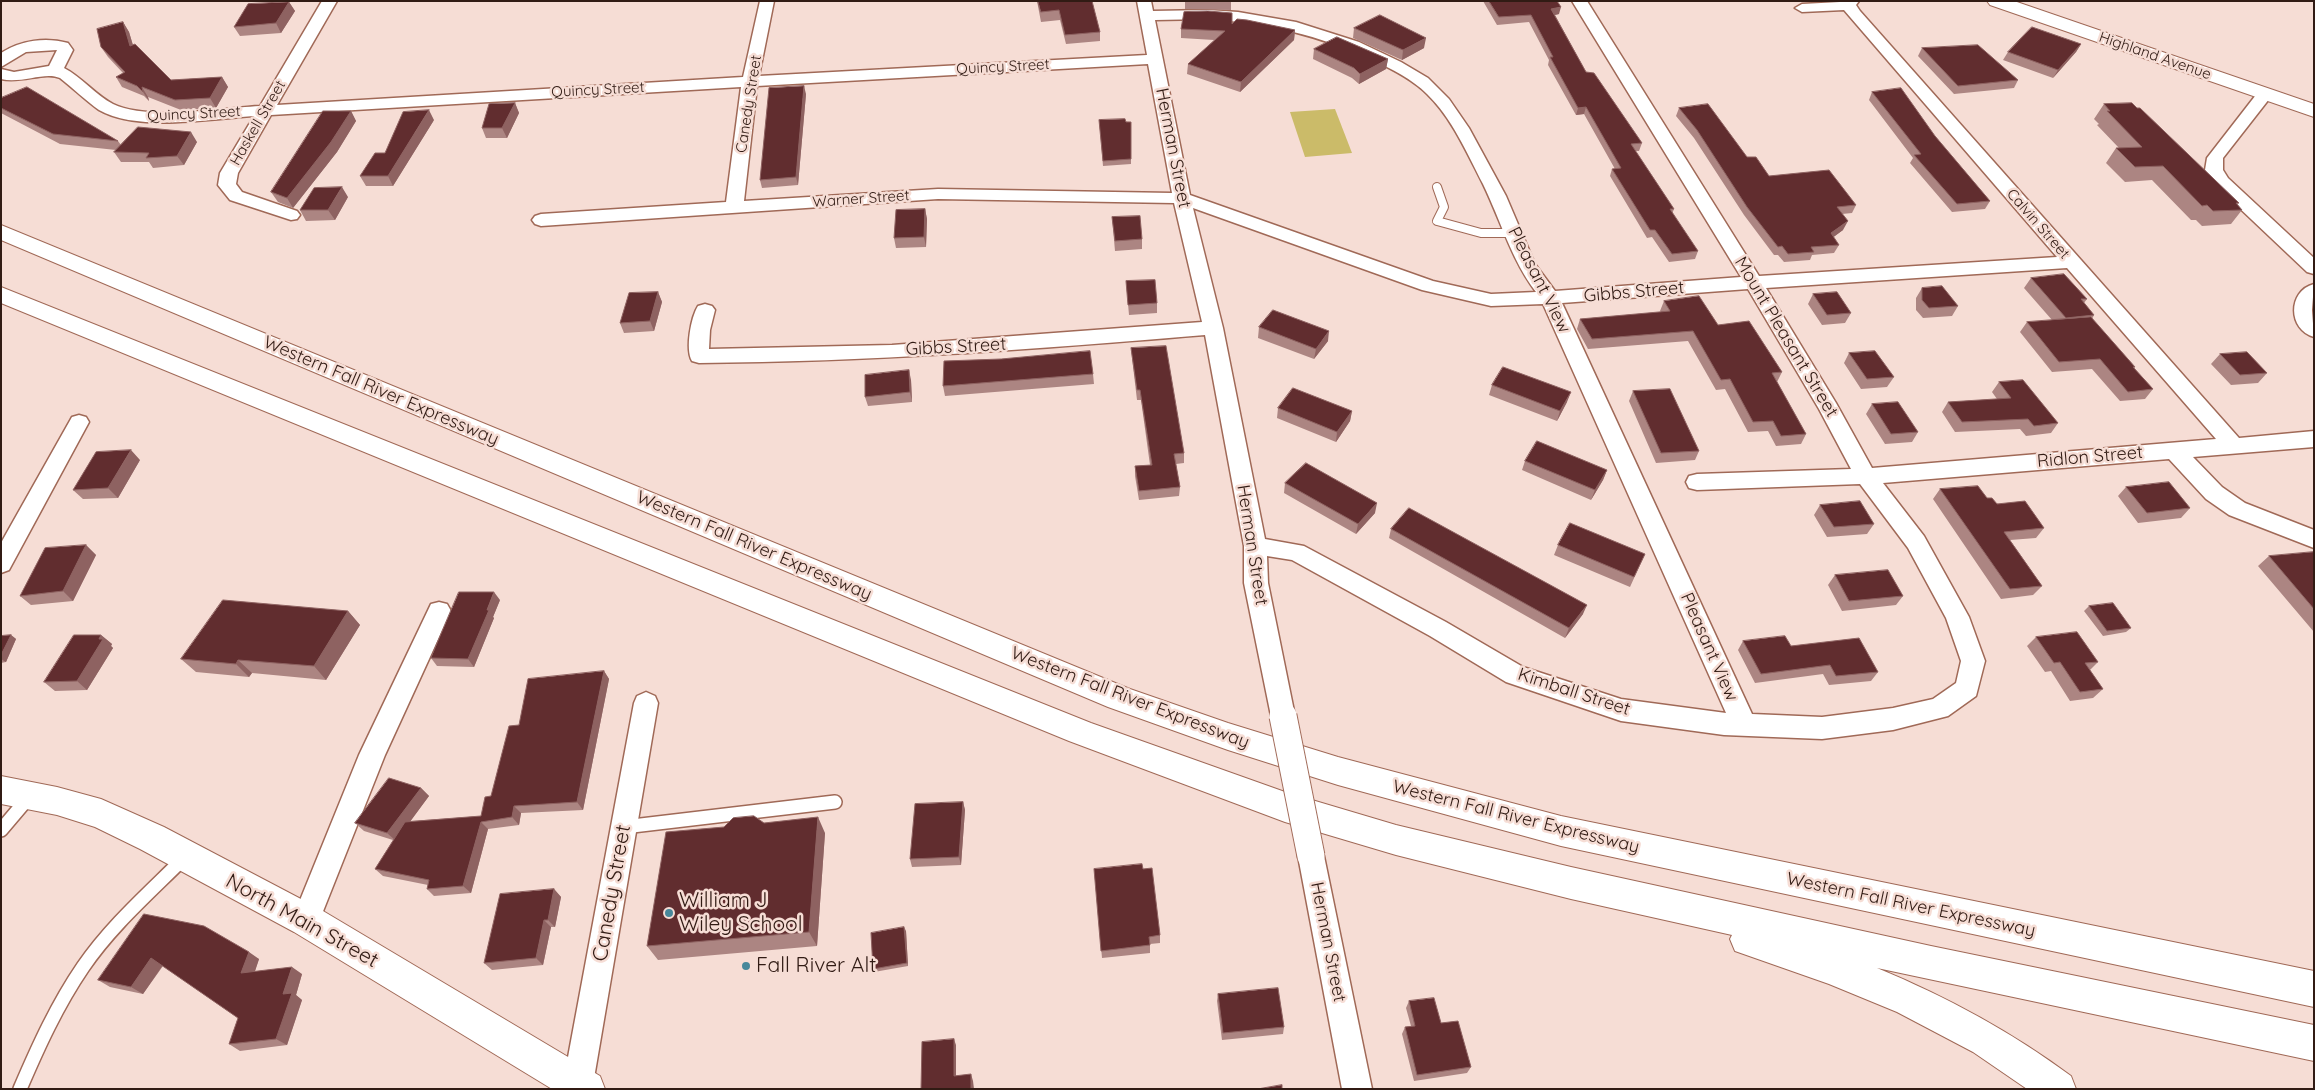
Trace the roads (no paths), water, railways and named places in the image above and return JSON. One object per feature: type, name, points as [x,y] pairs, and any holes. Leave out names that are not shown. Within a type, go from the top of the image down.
[{"type":"main road","name":"Highland Avenue","points":[[1996,1],[2314,111]]},
{"type":"main road","name":"Western Fall River Expressway","points":[[1,232],[1102,691],[1270,751],[1394,788],[1560,831],[2314,989]]},
{"type":"main road","points":[[1,294],[1129,750],[1233,789],[1343,825],[1454,855],[1571,883],[2314,1044]]},
{"type":"main road","name":"North Main Street","points":[[16,793],[57,801],[101,814],[186,856],[306,920],[583,1086]]},
{"type":"main road","points":[[1571,883],[1801,956],[1873,982],[1927,1006],[1978,1034],[2020,1061],[2058,1089]]},
{"type":"street","name":"Haskell Street","points":[[291,215],[236,196],[227,185],[229,173],[267,110],[290,66],[330,1]]},
{"type":"street","name":"Canedy Street","points":[[734,208],[750,81],[767,1]]},
{"type":"street","name":"Mount Pleasant Street","points":[[1579,1],[1754,282],[1829,408],[1866,476],[1916,542],[1957,617],[1973,661],[1969,680]]},
{"type":"street","points":[[1802,8],[1850,3]]},
{"type":"street","name":"Calvin Street","points":[[1850,3],[1853,13],[2233,445]]},
{"type":"street","name":"Herman Street","points":[[1145,8],[1182,198],[1213,328],[1255,546],[1256,583],[1357,1089]]},
{"type":"street","name":"Pleasant View","points":[[1145,8],[1191,13],[1238,15],[1280,21],[1360,48],[1398,67],[1432,90],[1448,108],[1468,140],[1527,265],[1550,298],[1744,725]]},
{"type":"street","points":[[1,62],[14,52],[28,47],[55,44],[63,46],[65,50],[55,70],[14,76],[1,74]]},
{"type":"street","name":"Quincy Street","points":[[55,70],[66,75],[105,106],[123,114],[152,118],[750,81],[1155,59]]},
{"type":"street","points":[[2265,94],[2215,158],[2214,170],[2221,181],[2314,268]]},
{"type":"street","name":"Warner Street","points":[[541,220],[938,194],[1182,198]]},
{"type":"street","name":"Gibbs Street","points":[[1182,198],[1429,286],[1464,296],[1491,300],[1550,298],[1754,282],[2072,262]]},
{"type":"street","points":[[2314,290],[2304,300],[2301,310],[2306,321],[2314,331]]},
{"type":"street","name":"Gibbs Street","points":[[705,310],[700,330],[699,356],[772,356],[1045,342],[1213,328]]},
{"type":"street","points":[[1,564],[79,422]]},
{"type":"street","name":"Ridlon Street","points":[[1697,482],[1866,476],[2314,439]]},
{"type":"street","points":[[2174,450],[2214,493],[2237,509],[2314,539]]},
{"type":"street","name":"Kimball Street","points":[[1255,546],[1296,552],[1438,629],[1516,675],[1621,710],[1724,724],[1822,728],[1893,719],[1940,708],[1967,689],[1969,680]]},
{"type":"street","points":[[306,920],[372,755],[439,612]]},
{"type":"street","name":"Canedy Street","points":[[583,1086],[646,703]]},
{"type":"lane","points":[[1436,187],[1444,207],[1437,221],[1480,233],[1514,234]]},
{"type":"lane","points":[[1,830],[16,793]]},
{"type":"lane","points":[[624,828],[835,802]]},
{"type":"lane","points":[[20,1089],[47,1028],[84,966],[124,919],[186,856]]},
{"type":"place","name":"William J Wiley School","points":[[669,913]]},
{"type":"place","name":"Fall River Alt","points":[[746,966]]}]
